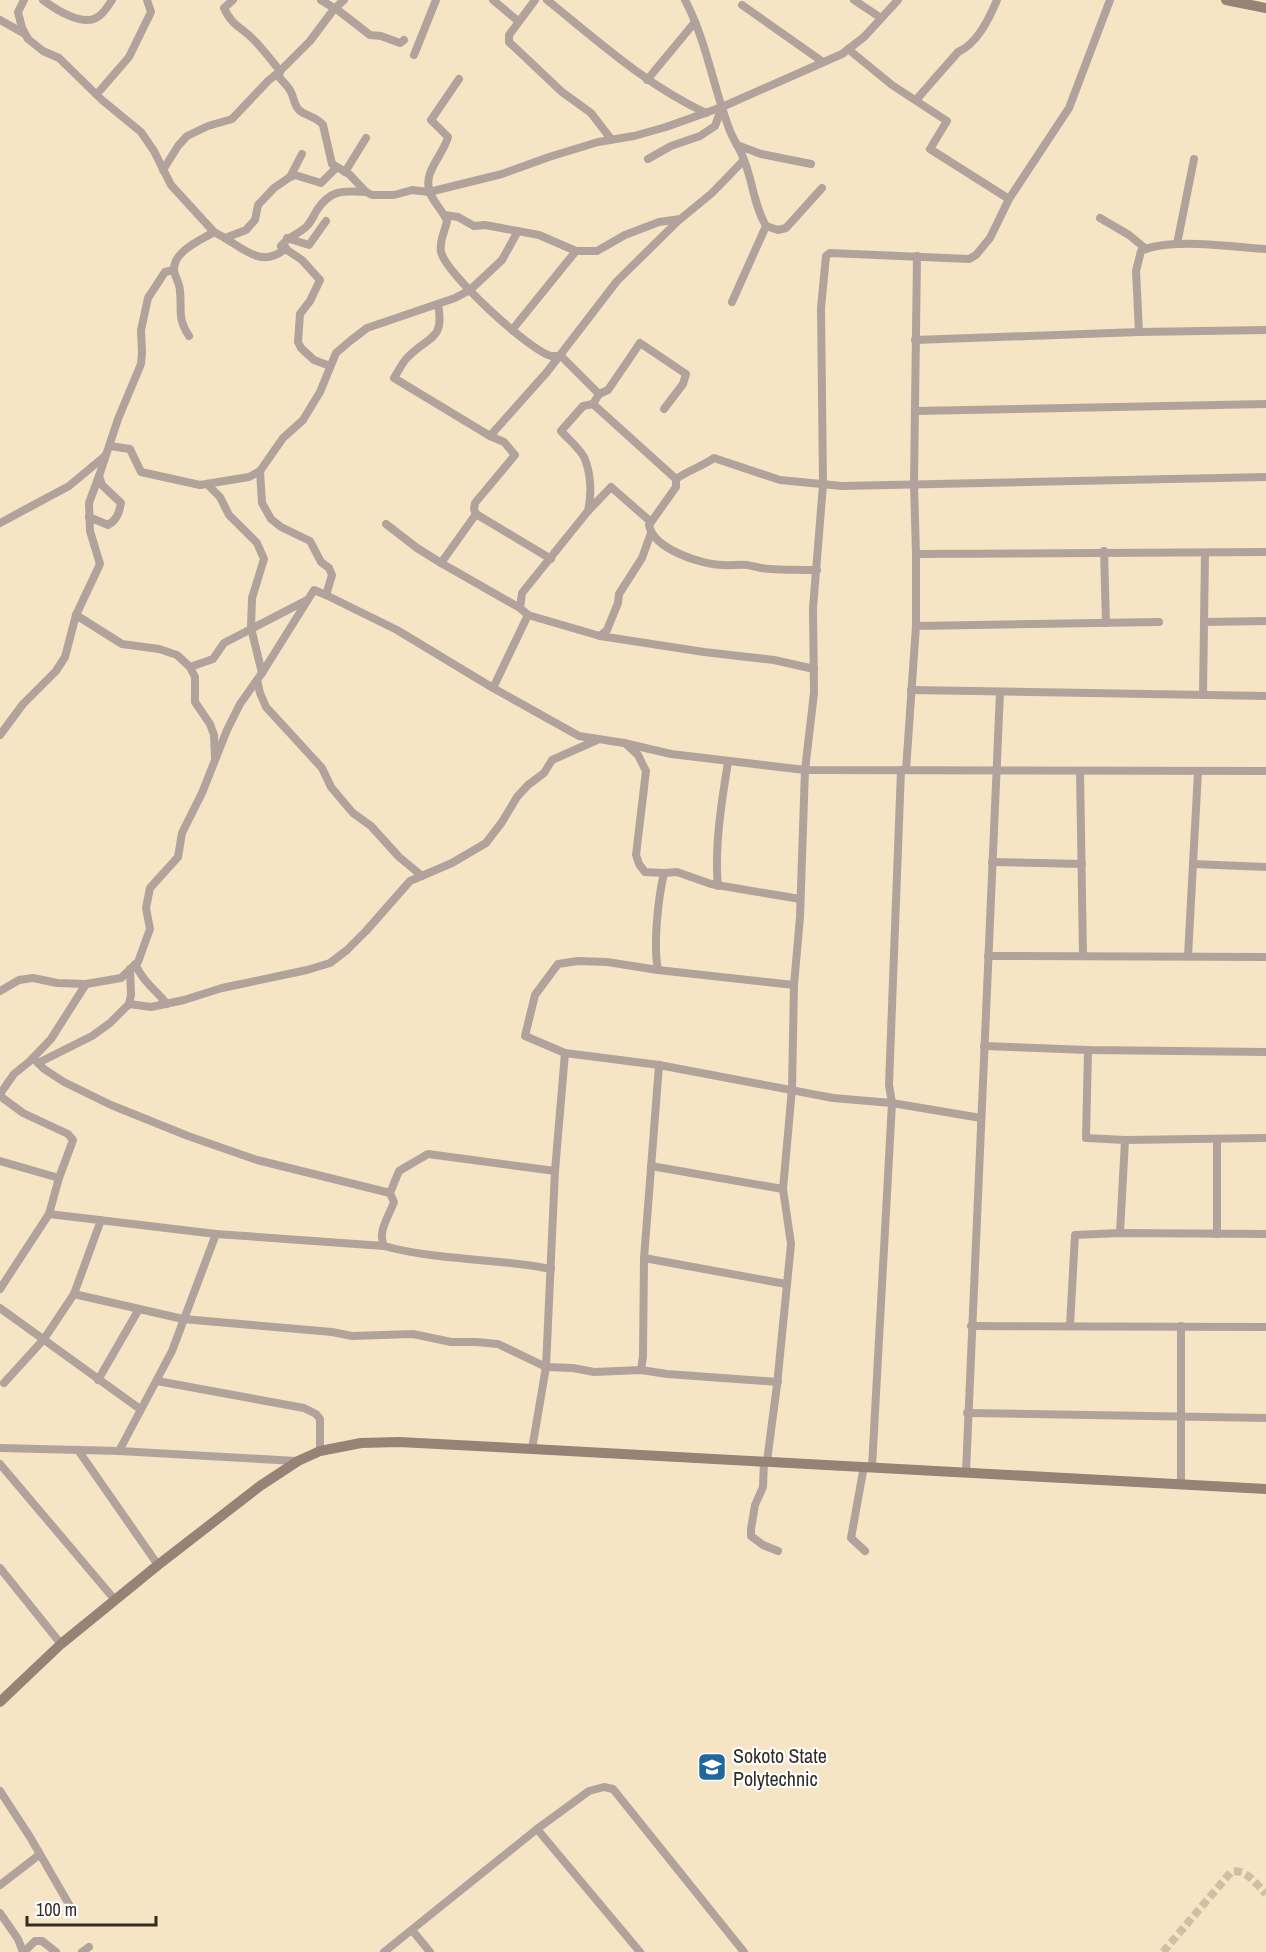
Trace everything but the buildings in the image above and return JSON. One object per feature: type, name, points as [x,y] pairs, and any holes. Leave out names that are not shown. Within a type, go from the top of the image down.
[{"type":"street","points":[[24,0],[18,12],[25,34]]},
{"type":"street","points":[[43,0],[80,19],[88,20],[96,19],[112,0]]},
{"type":"street","points":[[97,94],[129,57],[151,12],[147,0]]},
{"type":"street","points":[[233,0],[224,8],[231,22],[270,56],[280,71],[279,77],[291,91],[298,109],[319,120],[323,125],[330,161],[372,195],[393,195],[412,190],[429,192],[502,174],[549,157],[611,140],[666,128],[722,107],[848,49],[864,37],[898,0]]},
{"type":"street","points":[[321,0],[370,35],[381,36],[400,43],[404,40]]},
{"type":"street","points":[[163,171],[187,136],[208,126],[232,119],[310,41],[334,9],[344,0]]},
{"type":"street","points":[[414,56],[436,0]]},
{"type":"street","points":[[493,0],[518,21]]},
{"type":"street","points":[[535,0],[509,35],[509,42],[562,92],[591,113],[611,140]]},
{"type":"street","points":[[547,0],[647,80],[706,113]]},
{"type":"street","points":[[685,0],[708,56],[730,133],[744,160],[759,214],[766,226],[778,230],[786,228],[822,188]]},
{"type":"street","points":[[854,0],[881,18]]},
{"type":"street","points":[[916,100],[958,52],[966,49],[975,40],[997,0]]},
{"type":"street","points":[[778,1551],[763,1545],[751,1536],[751,1528],[755,1505],[763,1487],[778,1382],[791,1244],[783,1190],[792,1089],[794,985],[805,770],[814,693],[813,608],[823,485],[822,308],[826,256],[830,253],[969,259],[976,255],[990,238],[1009,199],[1069,108],[1110,0]]},
{"type":"street","points":[[1226,0],[1266,8]]},
{"type":"street","points":[[741,4],[823,62]]},
{"type":"street","points":[[0,20],[25,34],[35,46],[59,58],[141,132],[154,151],[171,185],[214,232],[263,258],[277,256],[286,248]]},
{"type":"street","points":[[647,80],[695,22]]},
{"type":"street","points":[[848,49],[892,85],[947,121],[930,149],[1009,199]]},
{"type":"street","points":[[459,79],[431,120],[448,137],[428,177],[429,192],[447,221],[440,243],[442,255],[470,290],[500,321],[552,356],[561,356],[599,394]]},
{"type":"street","points":[[648,159],[715,126],[722,107]]},
{"type":"street","points":[[345,172],[366,138]]},
{"type":"street","points":[[737,145],[761,154],[811,164]]},
{"type":"street","points":[[290,177],[302,154]]},
{"type":"street","points":[[1177,244],[1194,159]]},
{"type":"street","points":[[490,436],[561,356],[617,281],[681,218],[712,193],[744,160]]},
{"type":"street","points":[[225,238],[246,230],[255,220],[258,205],[274,188],[290,177],[295,176],[321,183],[336,168]]},
{"type":"street","points":[[330,366],[314,360],[298,342],[300,314],[310,301],[320,280],[302,260],[281,246],[287,238],[306,227],[329,196],[340,191],[366,192]]},
{"type":"street","points":[[445,215],[458,217],[474,226],[485,225],[538,235],[576,251],[597,251],[625,235],[658,222],[681,218]]},
{"type":"street","points":[[1100,218],[1129,235],[1146,249]]},
{"type":"street","points":[[287,238],[309,245],[326,221]]},
{"type":"street","points":[[732,302],[766,226]]},
{"type":"street","points":[[110,446],[130,449],[141,472],[200,485],[249,477],[260,471],[283,438],[303,420],[320,392],[336,353],[367,328],[438,304],[470,290],[502,260],[518,231]]},
{"type":"street","points":[[189,336],[182,324],[180,288],[173,270],[176,261],[185,251],[214,232]]},
{"type":"street","points":[[1139,332],[1136,271],[1141,251],[1177,244],[1266,249]]},
{"type":"street","points":[[512,330],[576,251]]},
{"type":"street","points":[[865,1551],[851,1538],[868,1466],[892,1103],[889,1085],[904,770],[916,626],[914,484],[917,256]]},
{"type":"street","points":[[0,735],[22,704],[56,671],[65,657],[76,615],[100,564],[90,531],[89,503],[118,419],[141,364],[141,330],[148,298],[165,272],[173,270]]},
{"type":"street","points":[[438,304],[439,330],[429,342],[407,358],[394,378],[490,436],[504,442],[515,455],[475,502],[476,514],[551,559]]},
{"type":"street","points":[[915,340],[1266,330]]},
{"type":"street","points":[[588,511],[591,498],[589,476],[583,456],[561,431],[584,406],[593,404],[599,394],[608,390],[640,343],[686,375],[683,384],[664,409]]},
{"type":"street","points":[[593,404],[676,479],[676,487],[649,525],[651,533],[642,558],[619,594],[618,603],[607,630],[600,636]]},
{"type":"street","points":[[916,411],[1266,404]]},
{"type":"street","points":[[0,523],[69,486],[106,455]]},
{"type":"street","points":[[676,479],[689,470],[714,459],[780,480],[823,485],[1266,477]]},
{"type":"street","points":[[260,471],[262,503],[271,519],[281,527],[310,541],[321,562],[329,568],[332,575],[326,594]]},
{"type":"street","points":[[89,517],[108,525],[114,522],[119,514],[121,503],[102,484],[99,476]]},
{"type":"street","points":[[207,484],[219,497],[229,515],[257,543],[264,560],[252,598],[251,628],[260,677],[260,693],[266,707],[322,768],[331,787],[353,813],[371,826],[391,849],[422,876]]},
{"type":"street","points":[[520,608],[522,593],[588,511],[611,487],[651,522]]},
{"type":"street","points":[[441,562],[476,514]]},
{"type":"street","points":[[386,524],[417,548],[520,608],[528,615],[600,636],[774,660],[814,669]]},
{"type":"street","points":[[651,533],[671,550],[706,563],[724,566],[745,564],[768,569],[817,570]]},
{"type":"street","points":[[916,554],[1104,551],[1266,552]]},
{"type":"street","points":[[1104,551],[1106,622]]},
{"type":"street","points":[[1203,694],[1205,553]]},
{"type":"street","points":[[0,991],[19,980],[33,978],[57,984],[86,984],[121,978],[133,967],[145,948],[150,929],[146,909],[150,888],[178,857],[182,833],[216,761],[226,730],[240,704],[260,677],[314,590],[397,630],[493,688],[579,736],[597,740],[624,743],[671,754],[805,770],[1266,771]]},
{"type":"street","points":[[190,667],[213,659],[224,643],[309,599]]},
{"type":"street","points":[[76,615],[122,644],[159,649],[177,655],[190,667],[195,677],[195,702],[210,724],[214,735],[216,761]]},
{"type":"street","points":[[493,688],[528,615]]},
{"type":"street","points":[[1204,622],[1266,621]]},
{"type":"street","points":[[916,626],[1159,622]]},
{"type":"street","points":[[911,690],[1266,696]]},
{"type":"street","points":[[966,1472],[1000,693]]},
{"type":"street","points":[[129,1004],[151,1007],[167,1004],[222,988],[330,963],[360,937],[410,881],[452,863],[486,843],[517,797],[544,773],[552,760],[597,740]]},
{"type":"street","points":[[624,743],[638,755],[645,771],[641,822],[636,844],[637,860],[645,872],[677,872],[718,886],[800,899]]},
{"type":"street","points":[[718,886],[716,872],[728,762]]},
{"type":"street","points":[[1080,771],[1083,956]]},
{"type":"street","points":[[1188,957],[1198,772]]},
{"type":"street","points":[[992,862],[1082,864]]},
{"type":"street","points":[[1193,864],[1266,867]]},
{"type":"street","points":[[658,970],[656,949],[660,892],[664,873]]},
{"type":"street","points":[[988,956],[1266,957]]},
{"type":"street","points":[[794,985],[607,962],[578,961],[558,964],[536,995],[525,1036],[565,1053],[659,1065],[833,1098],[892,1103],[981,1118]]},
{"type":"street","points":[[133,967],[167,1004]]},
{"type":"street","points":[[0,1289],[49,1214],[59,1178],[73,1143],[72,1137],[23,1113],[0,1095],[14,1074],[35,1061],[92,1036],[110,1023],[129,1004],[133,967]]},
{"type":"street","points":[[35,1061],[86,984]]},
{"type":"street","points":[[984,1046],[1266,1052]]},
{"type":"street","points":[[1088,1050],[1086,1138],[1125,1140],[1266,1138]]},
{"type":"street","points":[[532,1449],[546,1367],[555,1171],[565,1053]]},
{"type":"street","points":[[35,1061],[64,1082],[111,1105],[188,1136],[257,1160],[390,1193]]},
{"type":"street","points":[[641,1370],[644,1258],[659,1065]]},
{"type":"street","points":[[1217,1139],[1217,1234]]},
{"type":"street","points":[[1120,1233],[1125,1140]]},
{"type":"street","points":[[384,1246],[381,1232],[394,1202],[390,1193],[399,1171],[428,1154],[555,1171]]},
{"type":"street","points":[[0,1161],[59,1178]]},
{"type":"street","points":[[651,1166],[783,1190]]},
{"type":"street","points":[[49,1214],[216,1233],[384,1246],[415,1253],[525,1263],[551,1269]]},
{"type":"street","points":[[4,1383],[44,1339],[74,1294],[101,1220]]},
{"type":"street","points":[[119,1451],[172,1351],[216,1233]]},
{"type":"street","points":[[1070,1326],[1075,1235],[1266,1234]]},
{"type":"street","points":[[644,1258],[786,1284]]},
{"type":"street","points":[[74,1294],[183,1319],[332,1332],[352,1336],[413,1334],[452,1342],[498,1344],[546,1367],[573,1368],[594,1372],[641,1370],[688,1376],[778,1382]]},
{"type":"street","points":[[0,1308],[140,1409]]},
{"type":"street","points":[[98,1380],[139,1309]]},
{"type":"street","points":[[971,1326],[1266,1326]]},
{"type":"street","points":[[1181,1326],[1181,1484]]},
{"type":"street","points":[[157,1381],[304,1408],[316,1414],[320,1419],[320,1451]]},
{"type":"street","points":[[968,1413],[1266,1418]]},
{"type":"street","points":[[0,1702],[61,1644],[260,1486],[298,1461],[320,1451],[361,1443],[399,1442],[1266,1489]]},
{"type":"street","points":[[0,1448],[119,1451],[298,1461]]},
{"type":"street","points":[[78,1450],[158,1565]]},
{"type":"street","points":[[0,1464],[116,1600]]},
{"type":"street","points":[[0,1568],[61,1644]]},
{"type":"street","points":[[384,1952],[537,1829],[589,1791],[604,1787],[613,1789],[744,1952]]},
{"type":"street","points":[[0,1791],[74,1913]]},
{"type":"street","points":[[537,1829],[640,1952]]},
{"type":"street","points":[[0,1886],[39,1855]]},
{"type":"street","points":[[0,1913],[24,1952],[35,1941],[42,1941],[56,1952]]},
{"type":"street","points":[[412,1930],[430,1952]]},
{"type":"tunnel","points":[[1163,1952],[1231,1872],[1236,1871],[1246,1875],[1266,1894]]},
{"type":"place","name":"Sokoto State Polytechnic","points":[[712,1767]]}]
